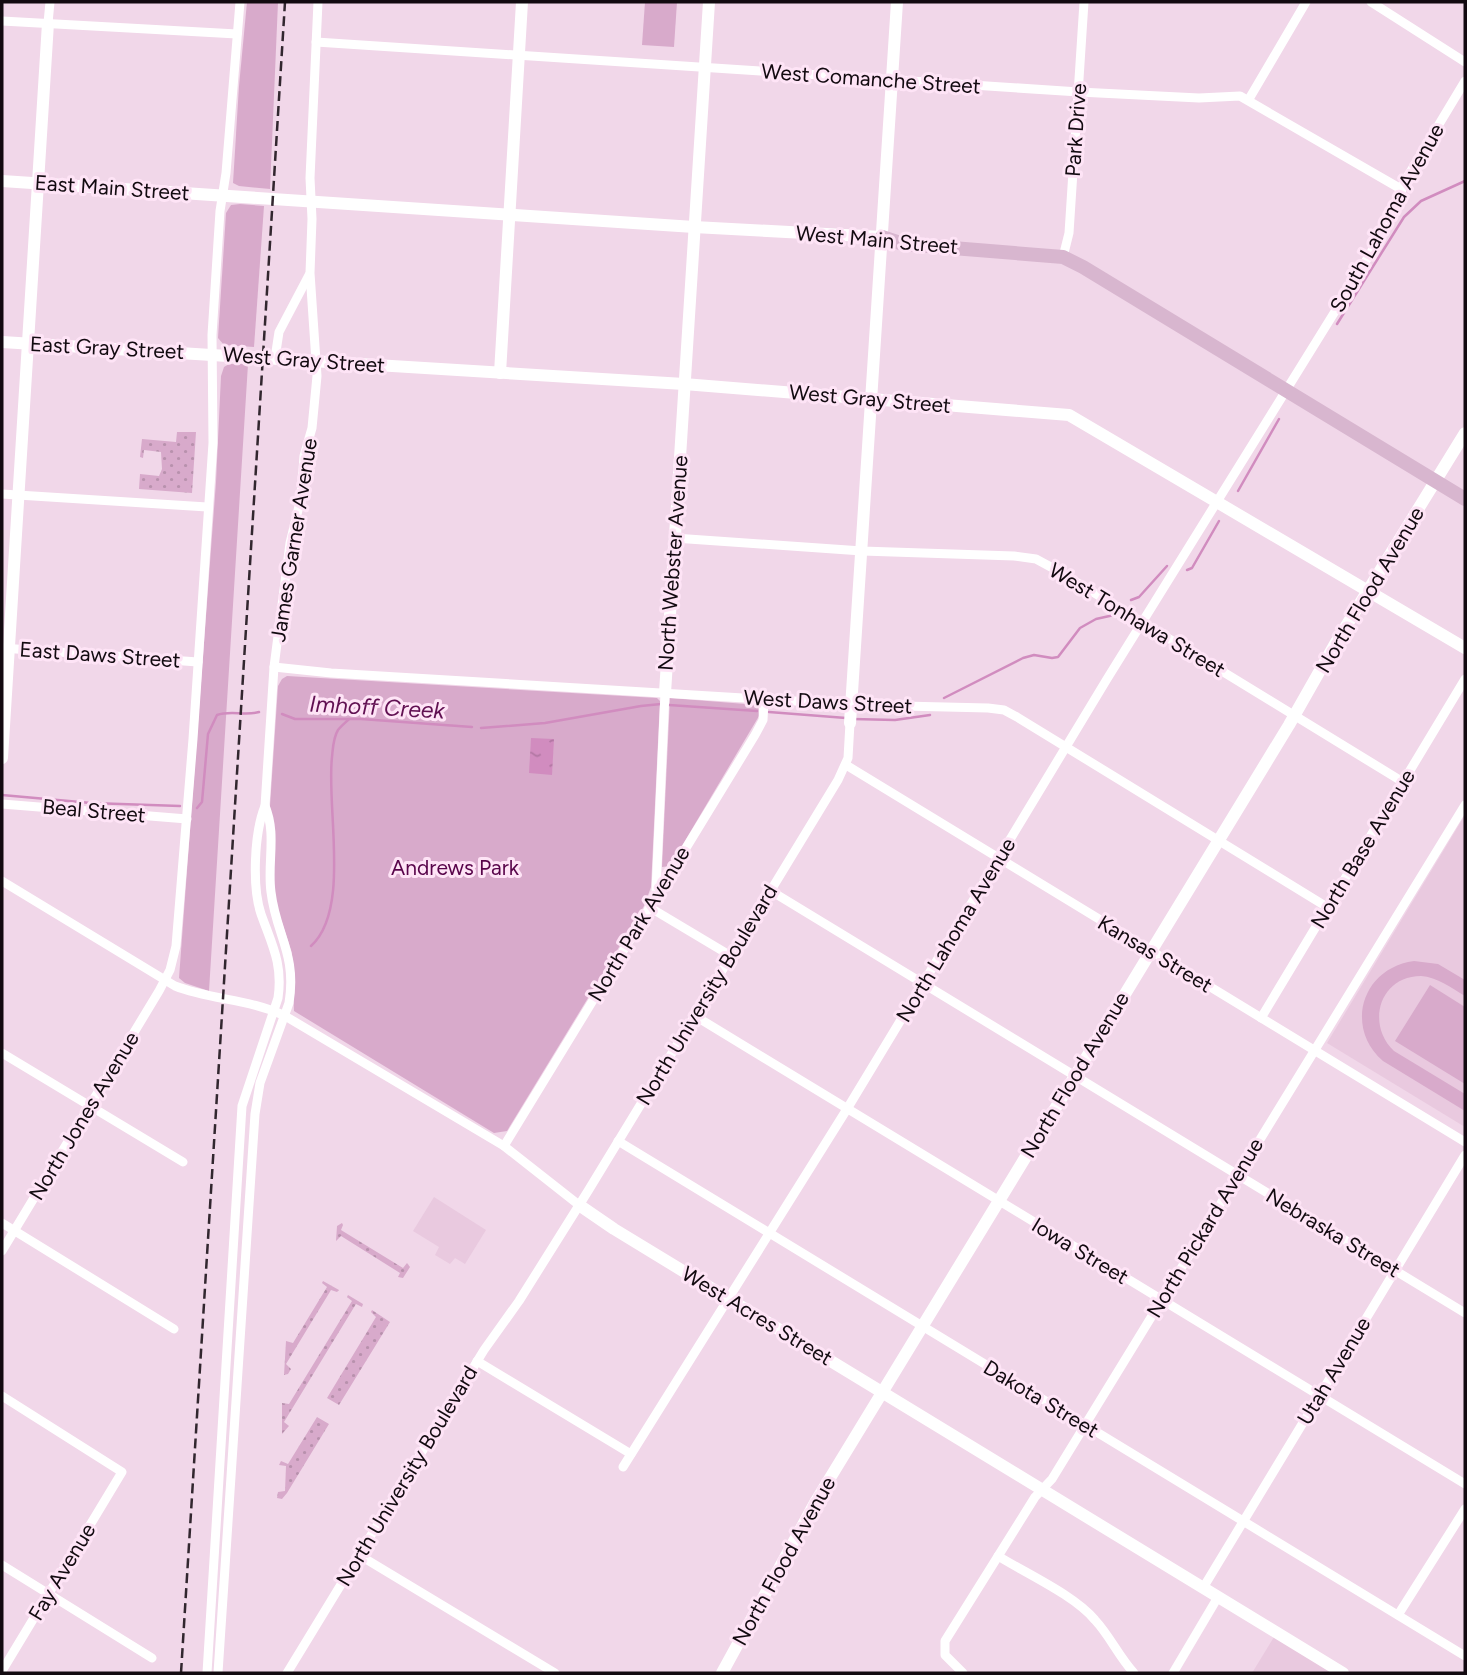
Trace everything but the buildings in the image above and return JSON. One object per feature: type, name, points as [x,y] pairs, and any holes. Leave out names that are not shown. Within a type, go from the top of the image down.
[{"type":"main road","name":"West Main Street","points":[[882,237],[903,244],[1063,257],[1465,499]]},
{"type":"street","points":[[2,758],[5,649],[18,495],[50,2]]},
{"type":"street","name":"North Jones Avenue","points":[[2,1251],[165,981],[176,946],[212,443],[212,354],[240,2]]},
{"type":"street","name":"James Garner Avenue","points":[[207,1673],[242,1106],[280,986],[275,949],[261,915],[256,890],[260,826],[265,806],[274,667],[290,543],[301,498],[304,456],[312,428],[317,362],[310,273],[310,177],[318,2]]},
{"type":"street","points":[[500,373],[522,2]]},
{"type":"street","name":"North Webster Avenue","points":[[651,903],[658,878],[665,692],[709,2]]},
{"type":"street","name":"North University Boulevard","points":[[287,1673],[477,1361],[519,1301],[579,1205],[846,765],[897,2]]},
{"type":"street","name":"Park Drive","points":[[1063,257],[1069,233],[1084,2]]},
{"type":"street","points":[[1249,99],[1306,2]]},
{"type":"street","points":[[1371,2],[1465,62]]},
{"type":"street","points":[[2,21],[237,34]]},
{"type":"street","name":"West Comanche Street","points":[[316,42],[1079,92],[1199,98],[1232,95],[1249,99],[1401,189]]},
{"type":"street","name":"South Lahoma Avenue","points":[[1286,390],[1398,207],[1401,189],[1465,81]]},
{"type":"street","name":"East Main Street","points":[[2,181],[223,195]]},
{"type":"street","name":"West Main Street","points":[[223,195],[882,237]]},
{"type":"street","name":"James Garner Avenue","points":[[275,358],[279,332],[310,273]]},
{"type":"street","name":"East Gray Street","points":[[2,342],[212,354]]},
{"type":"street","name":"West Gray Street","points":[[212,354],[684,384],[1069,415],[1465,648]]},
{"type":"street","name":"North Lahoma Avenue","points":[[623,1467],[847,1109],[1286,390]]},
{"type":"street","name":"North Flood Avenue","points":[[722,1673],[786,1551],[881,1392],[1465,433]]},
{"type":"street","points":[[2,494],[207,507]]},
{"type":"street","name":"West Tonhawa Street","points":[[674,538],[1036,559],[1403,782]]},
{"type":"street","name":"East Daws Street","points":[[5,649],[198,662]]},
{"type":"street","name":"West Daws Street","points":[[274,667],[764,699],[851,714],[995,708],[1017,717],[1327,907]]},
{"type":"street","name":"North Base Avenue","points":[[1261,1018],[1465,679]]},
{"type":"street","name":"North Park Avenue","points":[[504,1146],[755,735],[763,720],[764,699]]},
{"type":"street","name":"Kansas Street","points":[[846,765],[1465,1142]]},
{"type":"street","name":"Beal Street","points":[[2,804],[187,819]]},
{"type":"street","name":"North Pickard Avenue","points":[[963,1673],[945,1655],[946,1641],[1035,1497],[1052,1479],[1465,805]]},
{"type":"street","name":"James Garner Avenue","points":[[218,1673],[255,1114],[260,1083],[289,1003],[292,974],[286,942],[272,902],[271,826],[265,806]]},
{"type":"street","name":"West Acres Street","points":[[2,881],[165,981],[200,995],[247,1002],[285,1016],[504,1146],[579,1205],[1343,1673]]},
{"type":"street","name":"Nebraska Street","points":[[771,891],[1465,1313]]},
{"type":"street","points":[[651,903],[730,956]]},
{"type":"street","name":"Iowa Street","points":[[695,1016],[1465,1484]]},
{"type":"street","points":[[2,1053],[183,1162]]},
{"type":"street","name":"Dakota Street","points":[[618,1141],[1465,1656]]},
{"type":"street","name":"Utah Avenue","points":[[1203,1588],[1465,1155]]},
{"type":"street","points":[[2,1223],[174,1329]]},
{"type":"street","points":[[477,1361],[631,1454]]},
{"type":"street","name":"Fay Avenue","points":[[2,1396],[122,1472],[2,1671]]},
{"type":"street","points":[[1398,1615],[1465,1509]]},
{"type":"street","points":[[359,1555],[555,1673]]},
{"type":"street","points":[[998,1556],[1085,1610],[1098,1622],[1119,1656],[1134,1673]]},
{"type":"street","points":[[2,1565],[152,1658]]},
{"type":"street","points":[[1173,1673],[1218,1597]]},
{"type":"shaded area","points":[[1465,815],[1465,1127],[1327,1043]]},
{"type":"shaded area","points":[[434,1197],[486,1230],[465,1264],[455,1258],[450,1264],[435,1255],[439,1247],[413,1231]]},
{"type":"shaded area","points":[[1274,1637],[1334,1673],[1252,1673]]},
{"type":"green space","points":[[247,2],[278,2],[270,189],[233,183]]},
{"type":"green space","points":[[645,2],[677,2],[674,47],[642,45]]},
{"type":"green space","points":[[231,205],[264,206],[254,347],[224,345],[218,338],[226,213]]},
{"type":"green space","points":[[229,364],[248,364],[209,991],[185,983],[179,978],[216,482],[221,376],[224,367]]},
{"type":"green space","points":[[177,432],[196,432],[192,493],[139,489],[140,474],[159,476],[162,469],[161,452],[144,450],[143,458],[140,457],[142,439],[176,442]]},
{"type":"green space","name":"Andrews Park","points":[[287,676],[657,698],[660,701],[651,887],[644,906],[507,1131],[494,1133],[294,1011],[292,953],[274,898],[273,826],[270,806],[278,686]]},
{"type":"green space","points":[[670,698],[758,705],[759,716],[670,866],[662,867]]},
{"type":"green space","points":[[1414,961],[1438,964],[1465,980],[1465,996],[1433,978],[1407,978],[1395,984],[1381,1004],[1380,1028],[1394,1051],[1465,1094],[1465,1111],[1383,1061],[1371,1047],[1364,1032],[1364,1001],[1371,987],[1382,975],[1396,966]]},
{"type":"green space","points":[[1430,985],[1465,1007],[1465,1084],[1395,1041]]},
{"type":"green space","points":[[342,1223],[341,1230],[403,1268],[407,1263],[410,1267],[403,1278],[398,1277],[400,1273],[341,1236],[336,1241],[337,1226]]},
{"type":"green space","points":[[323,1281],[339,1290],[331,1290],[286,1364],[291,1369],[284,1375],[286,1341],[293,1343],[327,1287]]},
{"type":"green space","points":[[348,1295],[363,1304],[362,1307],[356,1304],[284,1422],[289,1426],[282,1434],[282,1403],[289,1404],[352,1301]]},
{"type":"green space","points":[[372,1310],[390,1322],[339,1405],[327,1398],[376,1317]]},
{"type":"green space","points":[[317,1417],[329,1424],[287,1493],[282,1499],[277,1498],[278,1492],[285,1491],[286,1466],[279,1465],[281,1461],[288,1464]]},
{"type":"water","points":[[531,738],[554,739],[552,775],[529,773]]},
{"type":"waterway","name":"Imhoff Creek","points":[[1337,324],[1404,217],[1421,201],[1465,181]]},
{"type":"waterway","name":"Imhoff Creek","points":[[1238,491],[1279,419]]},
{"type":"waterway","name":"Imhoff Creek","points":[[1187,570],[1192,568],[1219,521]]},
{"type":"waterway","name":"Imhoff Creek","points":[[1131,600],[1139,597],[1167,566]]},
{"type":"waterway","name":"Imhoff Creek","points":[[944,698],[1023,658],[1034,655],[1058,657],[1080,628],[1096,619],[1114,615]]},
{"type":"waterway","name":"Imhoff Creek","points":[[481,728],[545,723],[661,704]]},
{"type":"waterway","name":"Imhoff Creek","points":[[669,705],[757,711]]},
{"type":"waterway","name":"Imhoff Creek","points":[[197,808],[202,802],[208,734],[217,715],[259,712]]},
{"type":"waterway","name":"Imhoff Creek","points":[[769,712],[846,718]]},
{"type":"waterway","name":"Imhoff Creek","points":[[282,714],[295,719],[361,719],[472,727]]},
{"type":"waterway","name":"Imhoff Creek","points":[[853,719],[895,720],[930,715]]},
{"type":"waterway","points":[[311,946],[323,930],[330,908],[334,884],[331,778],[334,740],[336,733],[349,719]]},
{"type":"waterway","name":"Imhoff Creek","points":[[2,795],[91,803],[180,806]]},
{"type":"railway","points":[[181,1673],[285,2]]}]
